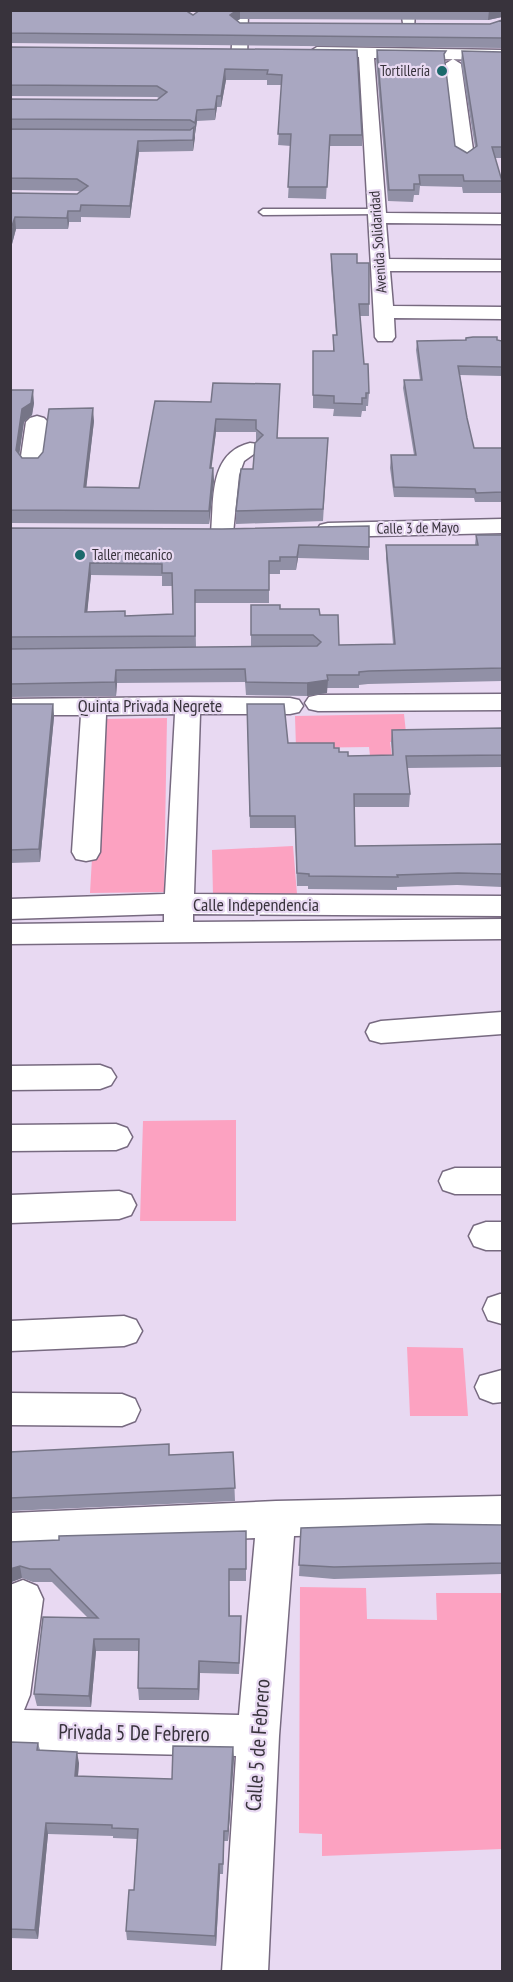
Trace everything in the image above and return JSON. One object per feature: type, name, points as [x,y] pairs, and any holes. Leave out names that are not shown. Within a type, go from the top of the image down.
[{"type":"street","points":[[240,57],[246,27],[241,10]]},
{"type":"street","points":[[408,10],[409,27]]},
{"type":"street","points":[[303,58],[502,55]]},
{"type":"street","points":[[366,58],[453,64],[502,64]]},
{"type":"street","name":"Avenida Solidaridad","points":[[366,58],[383,312],[502,313]]},
{"type":"street","points":[[453,64],[465,157]]},
{"type":"street","points":[[376,215],[502,219]]},
{"type":"street","points":[[380,265],[502,265]]},
{"type":"street","points":[[383,312],[385,337]]},
{"type":"street","points":[[10,449],[32,456],[37,422]]},
{"type":"street","points":[[222,533],[228,476],[234,458],[250,449]]},
{"type":"street","name":"Calle 3 de Mayo","points":[[305,531],[502,526]]},
{"type":"street","points":[[199,533],[247,533]]},
{"type":"street","points":[[318,703],[502,702]]},
{"type":"street","points":[[177,933],[188,705]]},
{"type":"street","name":"Quinta Privada Negrete","points":[[10,707],[290,706]]},
{"type":"street","points":[[86,852],[93,707]]},
{"type":"street","name":"Calle Independencia","points":[[10,909],[179,904],[502,929]]},
{"type":"street","name":"Calle Independencia","points":[[10,934],[177,933],[502,906]]},
{"type":"street","points":[[381,1032],[502,1023]]},
{"type":"street","points":[[10,1078],[100,1077]]},
{"type":"street","points":[[10,1138],[116,1137]]},
{"type":"street","points":[[455,1181],[502,1182]]},
{"type":"street","points":[[10,1209],[119,1205]]},
{"type":"street","points":[[10,1336],[124,1331]]},
{"type":"street","points":[[10,1409],[122,1410]]},
{"type":"street","points":[[10,1531],[276,1519],[502,1514]]},
{"type":"street","name":"Calle 5 de Febrero","points":[[245,1971],[258,1736],[276,1519]]},
{"type":"street","points":[[10,1695],[23,1599]]},
{"type":"street","name":"Privada 5 De Febrero","points":[[10,1730],[258,1736]]},
{"type":"lane","points":[[263,212],[376,215]]},
{"type":"shaded area","points":[[404,714],[407,742],[390,742],[393,764],[371,764],[369,747],[296,748],[295,716]]},
{"type":"shaded area","points":[[167,718],[164,892],[90,893],[100,719]]},
{"type":"shaded area","points":[[293,846],[297,894],[213,896],[212,850]]},
{"type":"shaded area","points":[[236,1120],[236,1221],[140,1221],[143,1121]]},
{"type":"shaded area","points":[[407,1347],[463,1348],[468,1416],[410,1416]]},
{"type":"shaded area","points":[[300,1587],[366,1588],[367,1619],[437,1620],[436,1593],[502,1593],[502,1849],[322,1856],[322,1834],[299,1833]]},
{"type":"building","points":[[10,10],[188,10],[193,15],[200,10],[237,10],[230,15],[240,23],[490,24],[502,20],[502,38],[10,33]]},
{"type":"building","points":[[10,47],[357,50],[362,135],[330,135],[327,187],[288,187],[291,134],[278,134],[282,75],[267,74],[268,70],[225,69],[221,96],[217,96],[215,109],[197,110],[195,123],[190,120],[10,119],[10,99],[157,100],[167,92],[157,86],[10,85]]},
{"type":"building","points":[[377,50],[446,51],[444,54],[455,146],[467,153],[477,146],[462,51],[502,52],[502,147],[492,147],[502,181],[464,181],[463,175],[419,175],[420,184],[414,184],[414,190],[389,190]]},
{"type":"building","points":[[194,127],[193,140],[138,141],[130,206],[81,205],[80,211],[68,211],[67,218],[15,217],[10,232],[10,193],[77,194],[88,186],[77,179],[10,178],[10,129],[190,130]]},
{"type":"building","points":[[331,254],[357,254],[357,263],[369,263],[369,304],[359,304],[364,364],[368,364],[369,393],[366,393],[366,398],[362,398],[362,404],[334,403],[334,396],[313,395],[313,351],[334,351],[333,335],[337,335]]},
{"type":"building","points":[[497,337],[497,340],[502,341],[502,367],[458,366],[474,448],[502,448],[502,492],[476,493],[475,489],[394,487],[391,455],[416,455],[404,380],[422,380],[417,341],[466,340],[466,338]]},
{"type":"building","points":[[213,383],[280,384],[277,438],[328,438],[323,509],[236,511],[241,469],[253,469],[255,443],[263,435],[256,429],[256,420],[216,419],[210,468],[213,468],[209,511],[10,510],[10,390],[33,390],[31,403],[22,409],[16,450],[22,458],[38,458],[43,452],[49,409],[93,408],[84,487],[139,488],[155,401],[211,402]]},
{"type":"building","points":[[369,526],[369,547],[299,545],[297,557],[280,557],[280,561],[269,561],[269,590],[195,590],[195,636],[10,637],[10,528],[222,529]],"holes":[[[90,563],[162,564],[162,573],[172,573],[173,614],[125,616],[125,611],[85,612]]]},
{"type":"building","points":[[476,535],[502,535],[502,668],[369,671],[359,672],[359,675],[327,675],[328,680],[307,683],[246,682],[245,669],[116,670],[115,682],[10,684],[10,649],[317,646],[321,642],[313,635],[251,635],[251,605],[280,605],[280,609],[319,609],[320,615],[338,615],[339,645],[395,644],[386,545],[478,545]]},
{"type":"building","points":[[10,704],[53,704],[39,849],[10,850]]},
{"type":"building","points":[[247,704],[284,704],[288,743],[334,743],[334,748],[339,748],[339,752],[348,752],[348,756],[393,755],[392,730],[502,728],[502,755],[406,756],[410,794],[354,794],[355,846],[502,844],[502,874],[458,873],[397,875],[398,877],[309,876],[309,874],[297,873],[295,816],[250,816]]},
{"type":"building","points":[[169,1444],[169,1455],[233,1452],[235,1488],[10,1498],[10,1452]]},
{"type":"building","points":[[429,1524],[502,1525],[502,1563],[334,1567],[299,1565],[301,1528]]},
{"type":"building","points":[[246,1531],[246,1569],[229,1569],[229,1616],[241,1616],[239,1663],[199,1661],[198,1689],[138,1688],[139,1639],[94,1639],[89,1696],[34,1694],[43,1617],[98,1618],[50,1569],[30,1569],[20,1566],[10,1569],[10,1542],[59,1540],[59,1536]]},
{"type":"building","points":[[10,1742],[38,1743],[37,1750],[77,1752],[75,1776],[172,1779],[173,1746],[233,1747],[228,1831],[224,1831],[223,1864],[219,1864],[215,1936],[126,1931],[129,1890],[134,1890],[138,1829],[112,1828],[112,1825],[46,1823],[35,1930],[10,1929]]},
{"type":"place","name":"Tortillería","points":[[442,71]]},
{"type":"place","name":"Taller mecanico","points":[[80,555]]}]
